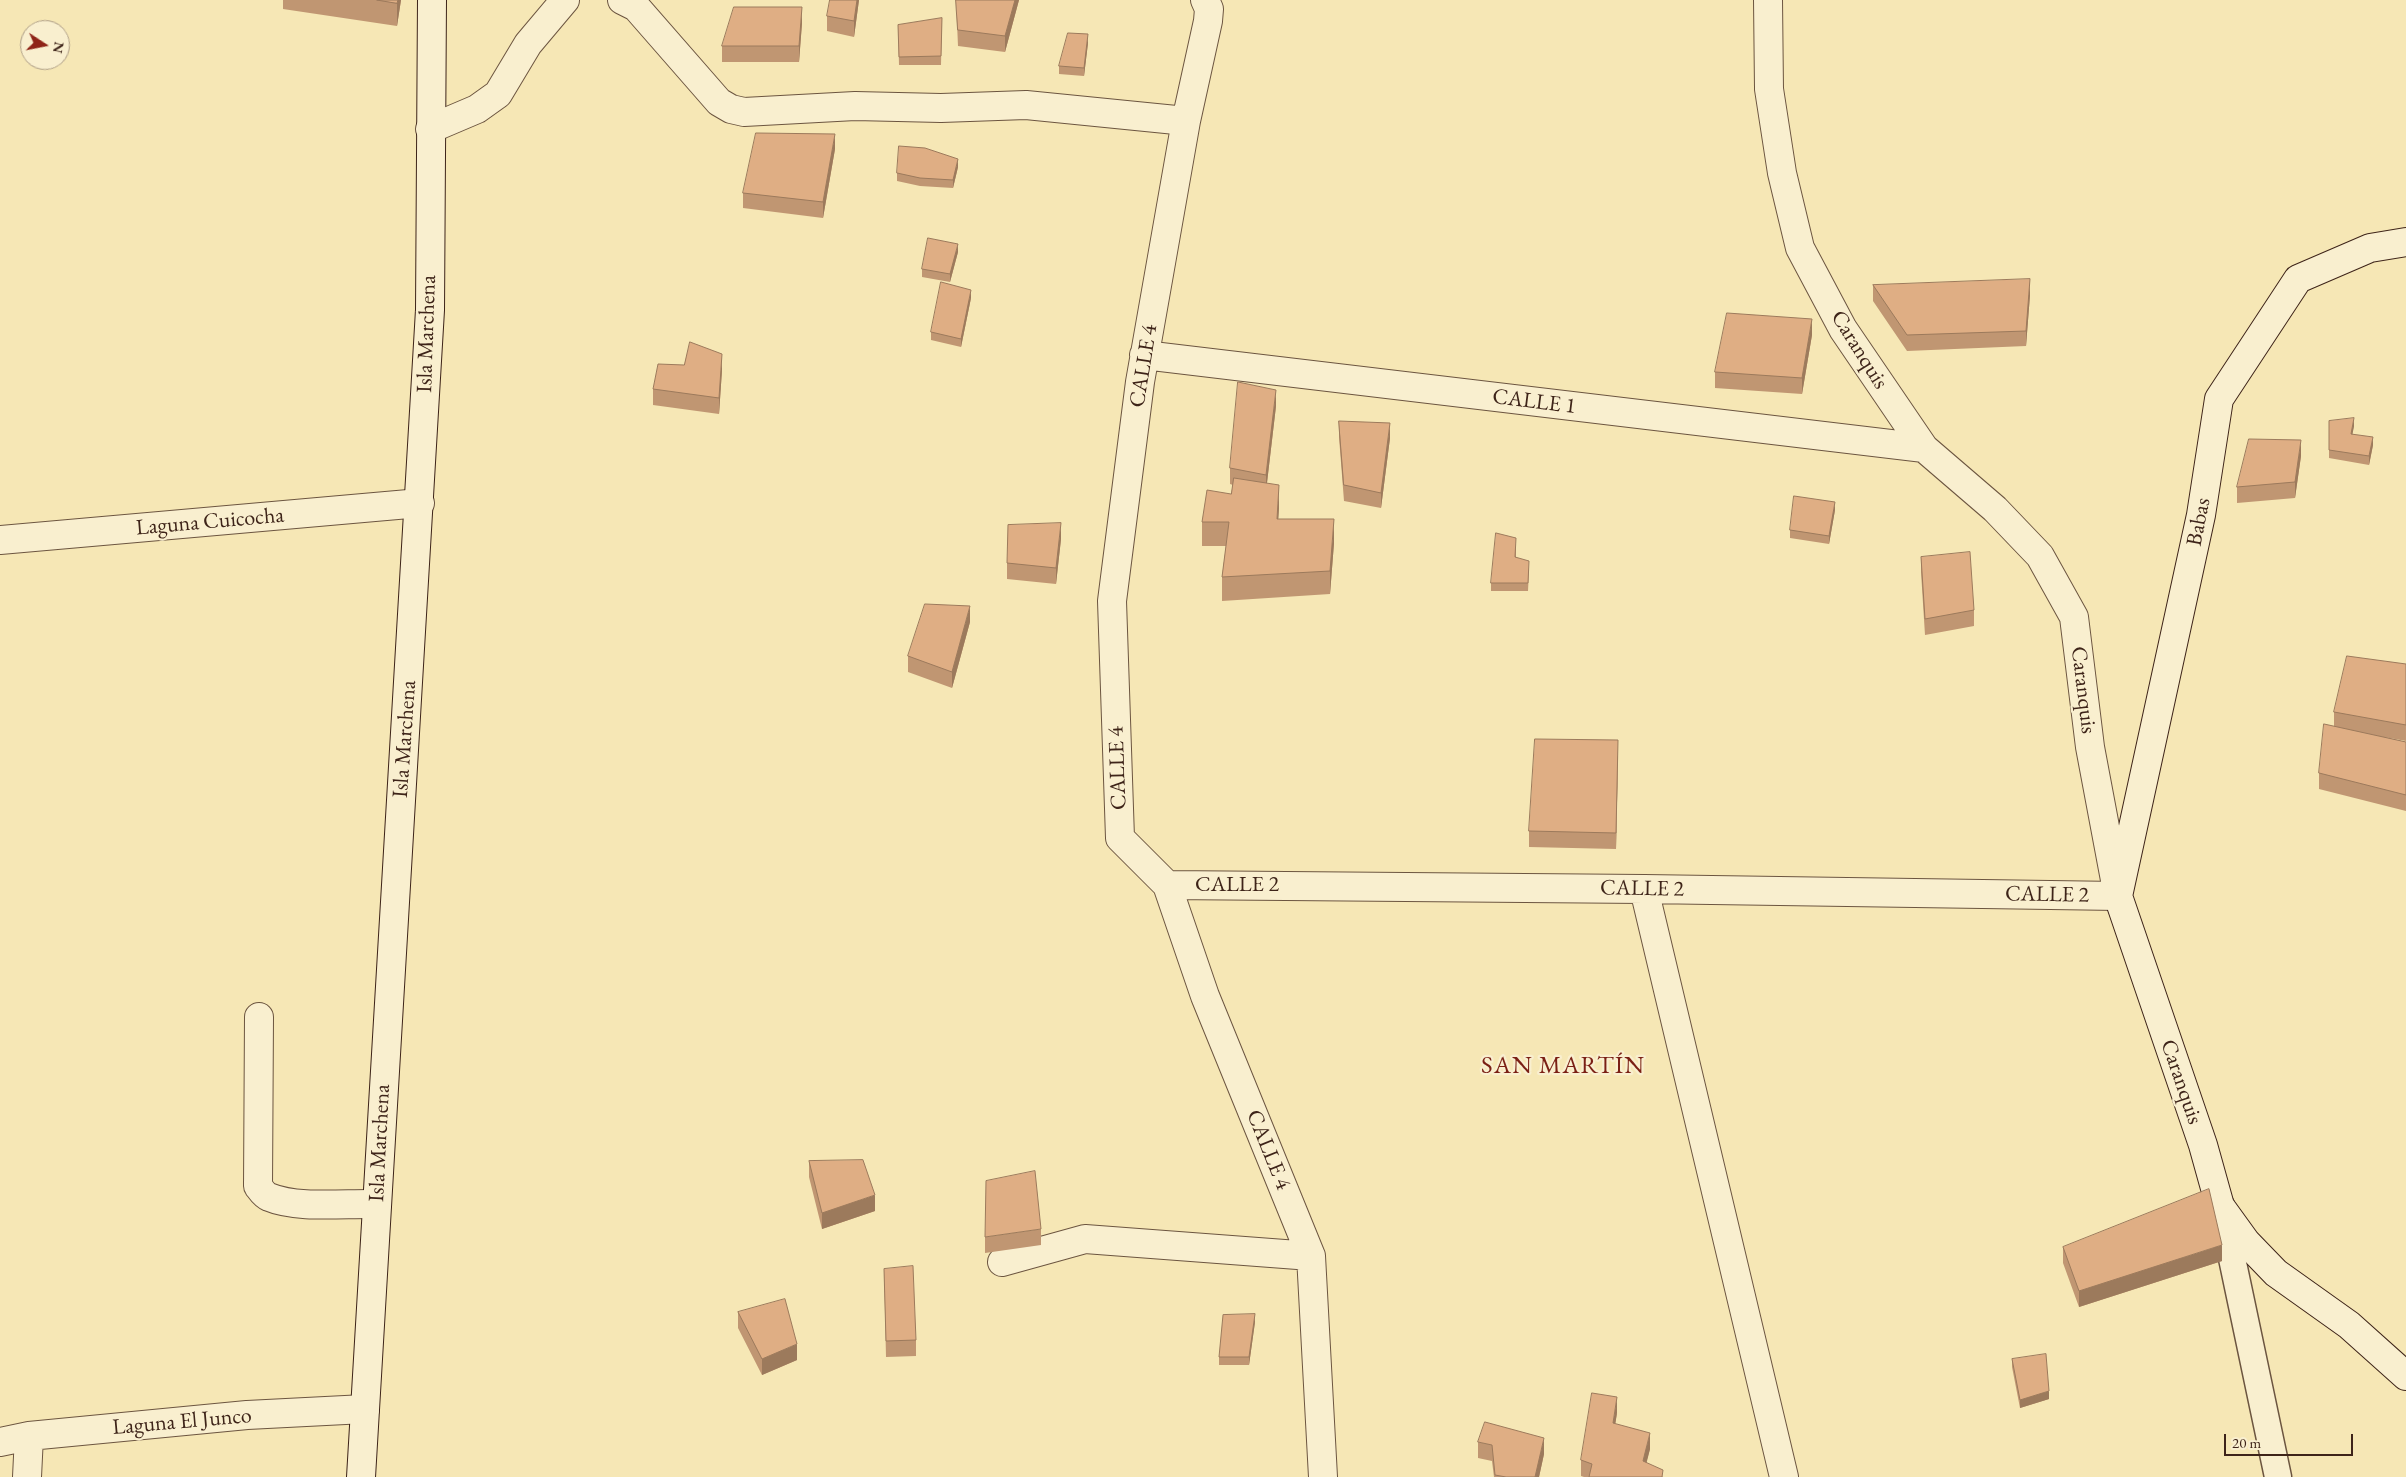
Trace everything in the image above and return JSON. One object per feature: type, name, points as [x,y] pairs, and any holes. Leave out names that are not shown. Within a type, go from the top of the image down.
[{"type":"street","name":"Isla Marchena","points":[[362,1477],[430,310],[432,0]]},
{"type":"street","points":[[430,130],[477,109],[498,94],[528,44],[565,0]]},
{"type":"street","points":[[622,0],[636,8],[719,102],[731,109],[744,112],[855,106],[941,108],[1026,105],[1186,121]]},
{"type":"street","name":"Caranquis","points":[[1768,0],[1769,89],[1782,173],[1800,248],[1843,329],[1924,448],[1995,509],[2040,556],[2074,617],[2090,747],[2118,896],[2202,1144],[2220,1206],[2246,1242],[2276,1273],[2349,1325],[2406,1376]]},
{"type":"street","name":"CALLE 4","points":[[1206,11],[1144,356],[1112,601],[1120,838],[1167,885],[1206,996],[1311,1256],[1323,1477]]},
{"type":"street","name":"Babas","points":[[2118,896],[2201,515],[2219,400],[2298,279],[2370,248],[2406,242]]},
{"type":"street","name":"CALLE 1","points":[[1144,356],[1924,448]]},
{"type":"street","name":"Laguna Cuicocha","points":[[0,540],[420,503]]},
{"type":"street","name":"CALLE 2","points":[[1167,885],[1644,889],[2118,896]]},
{"type":"street","points":[[1644,889],[1784,1477]]},
{"type":"street","points":[[259,1017],[258,1186],[267,1196],[280,1200],[305,1203],[377,1204]]},
{"type":"street","points":[[1002,1262],[1086,1239],[1311,1256]]},
{"type":"street","name":"Laguna El Junco","points":[[0,1442],[29,1436],[247,1415],[365,1409]]},
{"type":"street","points":[[27,1477],[29,1436]]},
{"type":"lane","points":[[2220,1206],[2278,1477]]},
{"type":"building","points":[[377,0],[398,0],[397,3]]},
{"type":"building","points":[[830,0],[857,0],[854,21],[827,16]]},
{"type":"building","points":[[956,0],[1015,0],[1005,36],[958,30]]},
{"type":"building","points":[[734,7],[802,7],[799,46],[722,46]]},
{"type":"building","points":[[942,18],[941,56],[899,57],[898,25]]},
{"type":"building","points":[[1068,33],[1088,34],[1084,68],[1059,66]]},
{"type":"building","points":[[756,133],[835,134],[823,202],[743,193]]},
{"type":"building","points":[[899,146],[925,148],[958,159],[953,180],[920,178],[897,173]]},
{"type":"building","points":[[928,238],[958,244],[950,274],[922,269]]},
{"type":"building","points":[[2030,279],[2026,331],[1907,335],[1873,285]]},
{"type":"building","points":[[941,282],[971,290],[961,339],[931,332]]},
{"type":"building","points":[[1727,313],[1812,319],[1802,378],[1715,372]]},
{"type":"building","points":[[690,342],[722,354],[719,398],[653,389],[658,364],[684,365]]},
{"type":"building","points":[[1238,382],[1276,390],[1266,475],[1230,468]]},
{"type":"building","points":[[2354,418],[2351,434],[2373,437],[2369,456],[2329,450],[2329,421]]},
{"type":"building","points":[[1339,421],[1390,423],[1381,493],[1344,485]]},
{"type":"building","points":[[2249,439],[2301,440],[2295,482],[2237,487]]},
{"type":"building","points":[[1234,478],[1279,485],[1277,519],[1334,519],[1330,571],[1222,577],[1229,522],[1202,522],[1207,490],[1231,494]]},
{"type":"building","points":[[1794,496],[1835,502],[1829,536],[1790,530]]},
{"type":"building","points":[[1061,523],[1056,568],[1007,563],[1008,525]]},
{"type":"building","points":[[1496,533],[1516,538],[1515,557],[1529,561],[1528,583],[1491,583]]},
{"type":"building","points":[[1970,552],[1974,610],[1925,619],[1921,557]]},
{"type":"building","points":[[925,604],[970,606],[952,672],[908,656]]},
{"type":"building","points":[[2347,656],[2406,664],[2406,725],[2334,712]]},
{"type":"building","points":[[2324,724],[2406,742],[2406,795],[2319,773]]},
{"type":"building","points":[[1535,739],[1618,740],[1616,833],[1529,831]]},
{"type":"building","points":[[863,1160],[875,1195],[822,1213],[809,1161]]},
{"type":"building","points":[[1035,1171],[1041,1229],[985,1237],[986,1181]]},
{"type":"building","points":[[2209,1189],[2222,1245],[2079,1291],[2063,1247]]},
{"type":"building","points":[[913,1266],[916,1340],[886,1341],[884,1269]]},
{"type":"building","points":[[785,1299],[797,1344],[762,1359],[738,1312]]},
{"type":"building","points":[[1255,1314],[1249,1357],[1219,1357],[1223,1315]]},
{"type":"building","points":[[2046,1354],[2049,1391],[2020,1400],[2012,1359]]},
{"type":"building","points":[[1592,1393],[1617,1397],[1613,1423],[1650,1433],[1643,1461],[1663,1470],[1662,1477],[1589,1477],[1592,1464],[1581,1460]]},
{"type":"building","points":[[1485,1422],[1544,1438],[1535,1477],[1495,1475],[1492,1445],[1478,1442]]},
{"type":"district","name":"SAN MARTÍN","points":[[1563,1066]]}]
